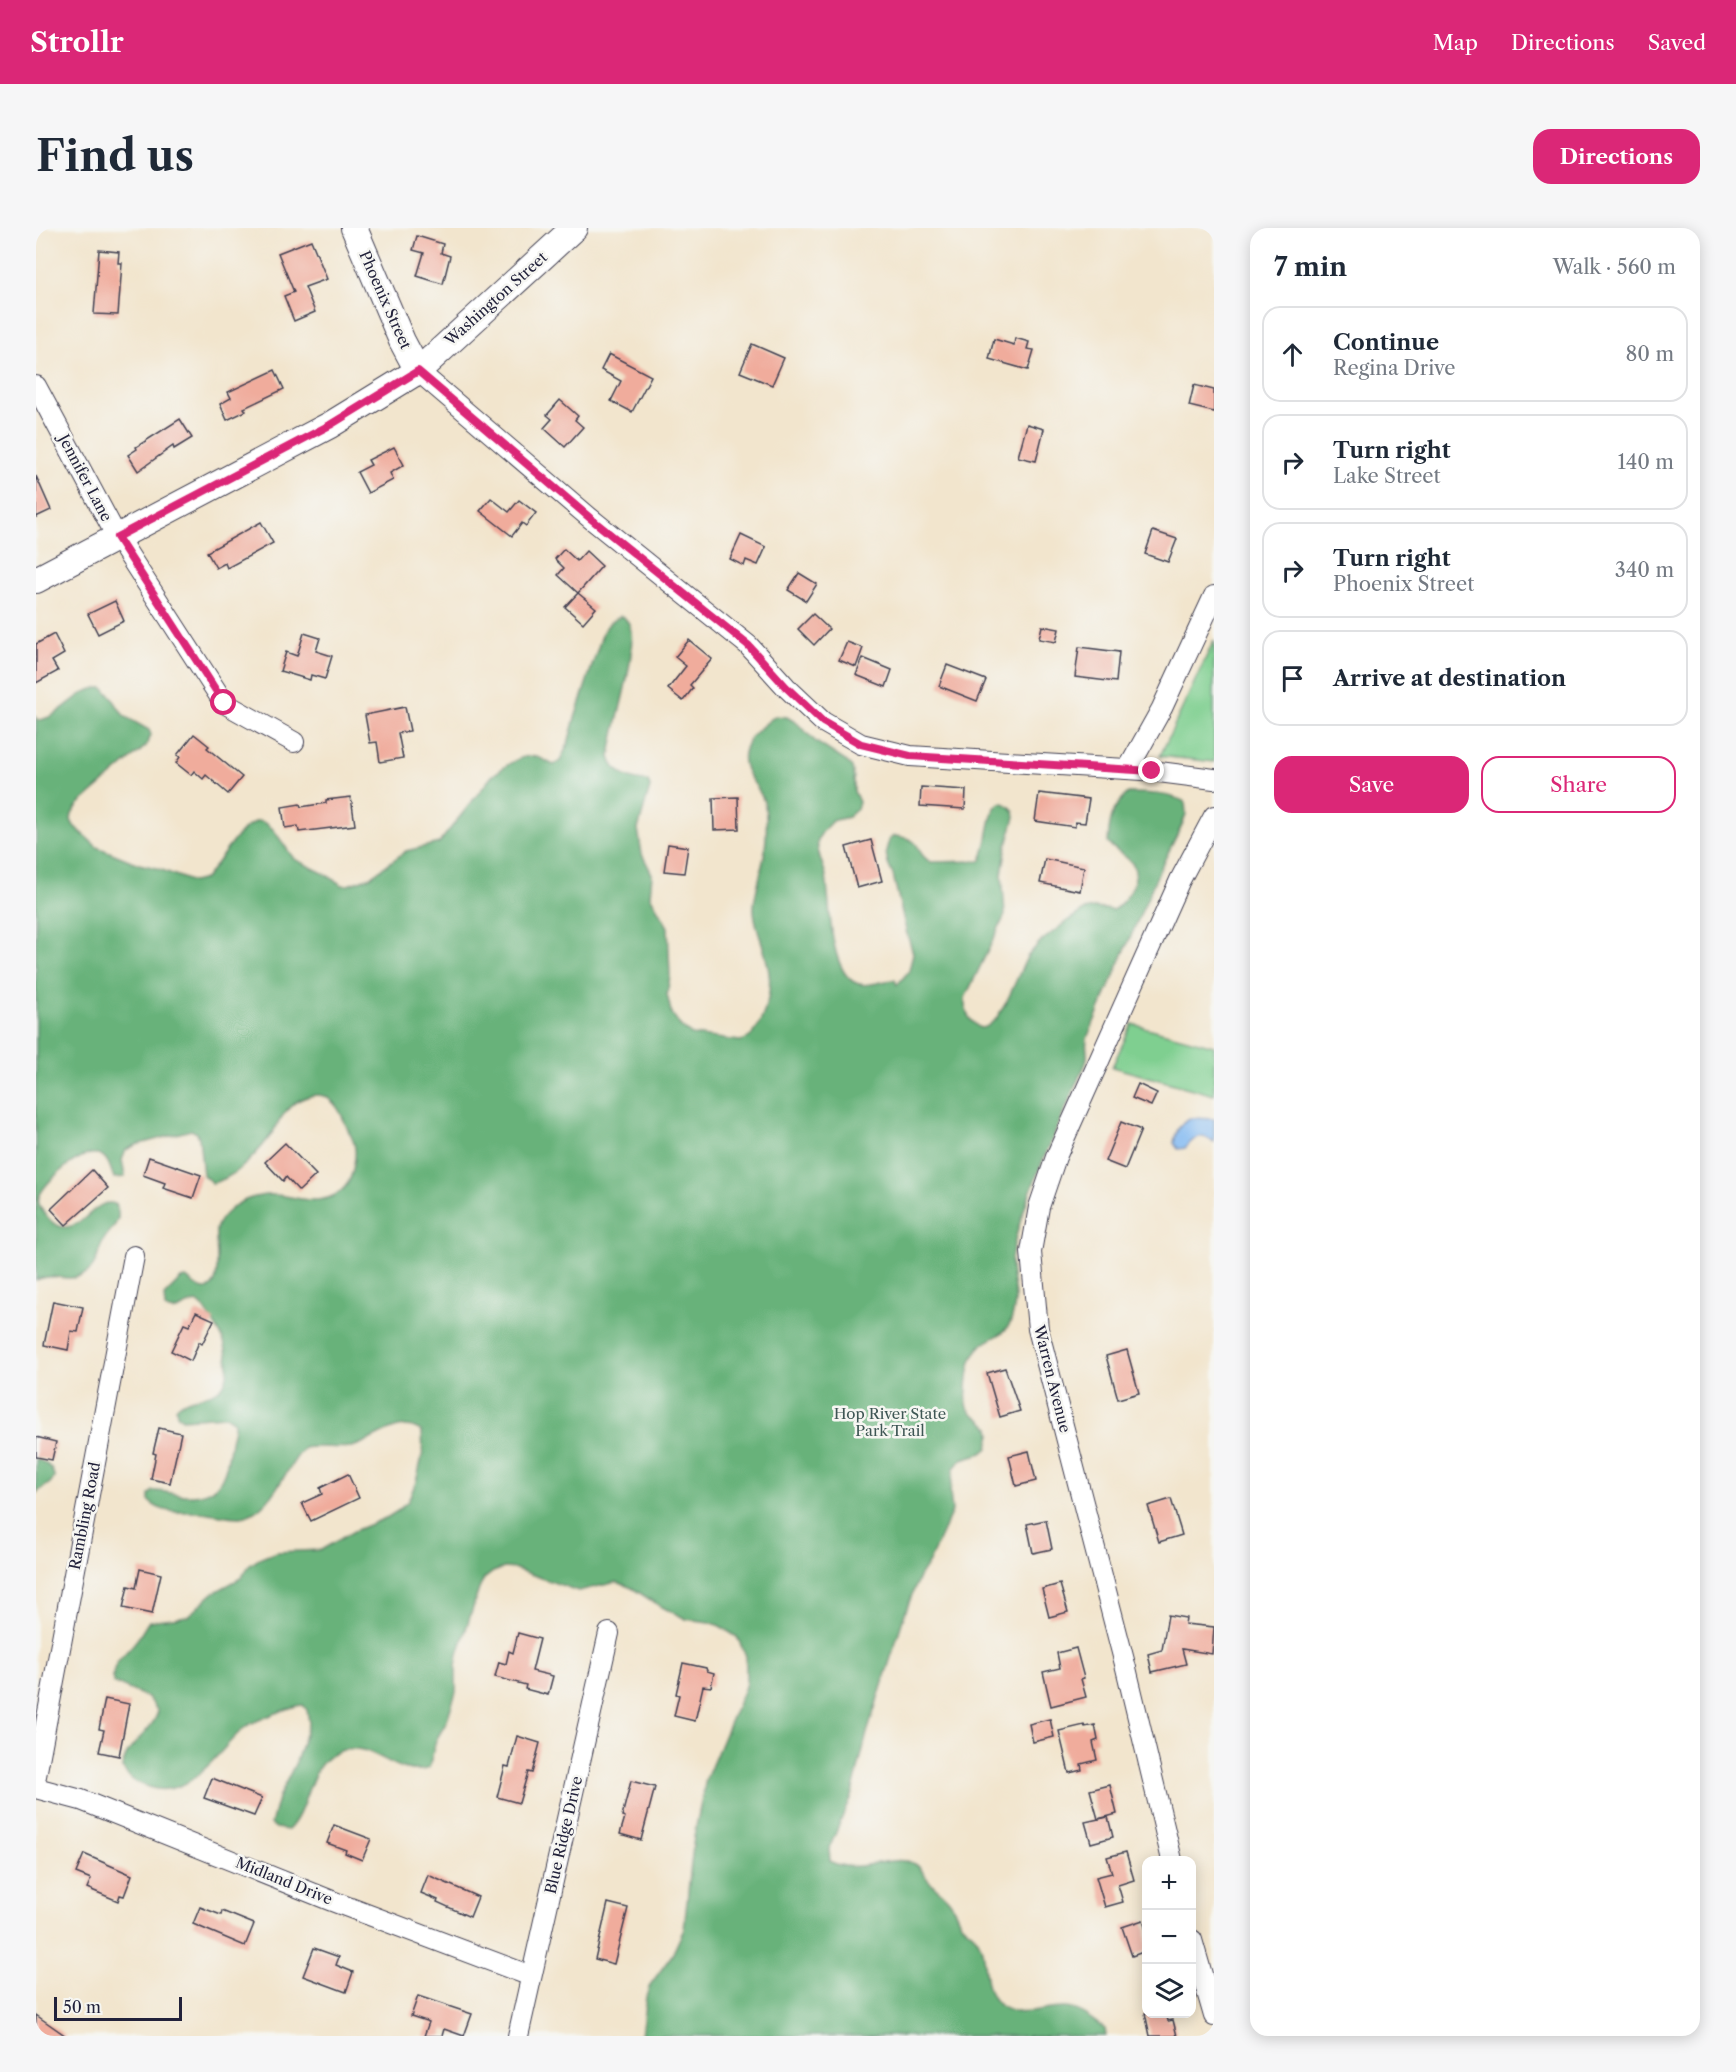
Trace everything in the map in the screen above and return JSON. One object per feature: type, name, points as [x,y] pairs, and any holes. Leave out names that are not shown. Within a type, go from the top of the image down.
[{"type":"street","name":"Phoenix Street","points":[[354,228],[402,341],[418,371],[590,518],[748,645],[786,687],[823,722],[861,744],[910,756],[1128,769],[1214,779]]},
{"type":"street","name":"Washington Street","points":[[36,580],[330,425],[418,371],[574,228]]},
{"type":"street","name":"Jennifer Lane","points":[[36,386],[117,537],[224,703],[294,742]]},
{"type":"street","points":[[1128,769],[1162,708],[1214,596]]},
{"type":"street","name":"Warren Avenue","points":[[1171,1856],[1126,1668],[1038,1329],[1031,1252],[1039,1207],[1056,1157],[1180,880],[1214,816]]},
{"type":"street","name":"Rambling Road","points":[[36,1776],[134,1256]]},
{"type":"street","name":"Blue Ridge Drive","points":[[518,2036],[609,1633]]},
{"type":"street","name":"Midland Drive","points":[[36,1788],[81,1800],[332,1901],[531,1976]]},
{"type":"street","points":[[1196,1957],[1214,2016]]},
{"type":"green space","name":"Hop River State Park Trail","points":[[621,616],[630,626],[631,655],[610,757],[615,768],[624,775],[636,780],[648,781],[650,787],[638,829],[642,854],[652,874],[650,896],[668,927],[670,976],[667,994],[671,1012],[681,1027],[692,1035],[740,1041],[748,1038],[757,1028],[768,998],[768,969],[754,910],[765,847],[766,814],[760,792],[745,768],[744,753],[752,736],[775,716],[787,717],[797,723],[816,742],[852,767],[854,791],[859,802],[857,809],[848,817],[832,821],[820,835],[817,844],[826,876],[835,949],[846,974],[859,984],[895,980],[897,985],[909,971],[913,953],[893,875],[888,864],[886,852],[889,839],[894,836],[911,840],[931,862],[980,861],[994,810],[998,804],[1005,804],[1014,811],[1015,817],[1002,874],[1005,915],[965,998],[968,1015],[980,1028],[986,1027],[996,1019],[1027,957],[1039,943],[1084,910],[1095,908],[1113,910],[1128,895],[1134,881],[1134,867],[1108,843],[1112,815],[1118,804],[1128,793],[1165,795],[1185,802],[1186,814],[1182,825],[1159,871],[1088,1036],[1085,1065],[1028,1198],[1011,1259],[1015,1303],[1011,1321],[1001,1334],[978,1349],[971,1363],[967,1383],[967,1405],[972,1413],[990,1428],[988,1448],[982,1453],[962,1459],[954,1468],[950,1492],[952,1511],[929,1562],[919,1577],[905,1613],[867,1733],[852,1794],[829,1849],[830,1861],[851,1867],[895,1861],[915,1864],[931,1884],[947,1897],[962,1924],[979,1941],[989,1992],[998,2004],[1014,2012],[1056,2008],[1076,2010],[1105,2029],[1106,2036],[641,2036],[646,1997],[650,1985],[672,1955],[684,1929],[694,1836],[706,1779],[746,1684],[746,1656],[737,1637],[720,1626],[686,1619],[632,1588],[617,1582],[578,1591],[516,1569],[504,1568],[493,1572],[484,1579],[479,1589],[458,1654],[456,1692],[446,1723],[436,1740],[429,1768],[406,1769],[376,1755],[355,1749],[343,1750],[331,1755],[315,1774],[296,1820],[288,1830],[276,1828],[271,1824],[278,1798],[296,1762],[309,1722],[307,1710],[303,1705],[273,1714],[244,1728],[202,1771],[190,1781],[177,1787],[163,1789],[144,1786],[130,1778],[123,1769],[127,1753],[150,1726],[158,1711],[147,1697],[114,1683],[113,1671],[149,1621],[188,1616],[213,1593],[241,1578],[249,1566],[259,1559],[276,1552],[321,1550],[354,1531],[399,1510],[408,1501],[416,1482],[423,1453],[422,1432],[414,1427],[405,1426],[386,1431],[351,1447],[304,1448],[268,1500],[250,1515],[239,1517],[172,1511],[159,1508],[149,1501],[149,1495],[153,1491],[186,1495],[201,1494],[211,1490],[224,1475],[234,1428],[234,1422],[225,1416],[182,1419],[177,1414],[176,1408],[180,1404],[213,1393],[222,1386],[227,1375],[228,1361],[222,1338],[202,1306],[197,1302],[177,1310],[169,1310],[165,1308],[164,1296],[181,1279],[186,1278],[201,1288],[209,1289],[214,1284],[217,1266],[216,1230],[222,1218],[232,1208],[239,1203],[266,1195],[319,1200],[334,1195],[341,1191],[350,1178],[355,1159],[355,1147],[338,1109],[331,1100],[317,1095],[301,1099],[292,1105],[253,1157],[238,1171],[212,1183],[203,1175],[199,1138],[197,1133],[191,1130],[136,1145],[126,1150],[122,1160],[125,1177],[114,1178],[108,1162],[101,1155],[85,1156],[66,1167],[49,1183],[39,1197],[40,1206],[53,1223],[68,1227],[75,1225],[100,1205],[115,1204],[118,1209],[117,1221],[103,1241],[93,1267],[86,1273],[74,1278],[50,1277],[36,1280],[36,717],[39,720],[48,718],[78,696],[103,688],[124,716],[149,730],[151,735],[146,746],[78,805],[72,814],[71,820],[74,826],[97,847],[193,882],[205,879],[233,841],[245,828],[257,821],[273,829],[294,859],[342,885],[348,885],[370,877],[406,851],[439,843],[492,776],[513,762],[530,756],[541,758],[554,765],[560,761],[568,744],[603,632],[610,622]]},
{"type":"green space","points":[[1214,640],[1214,762],[1160,756]]},
{"type":"green space","points":[[1132,1024],[1214,1046],[1214,1095],[1112,1067]]},
{"type":"green space","points":[[36,1458],[51,1468],[54,1478],[36,1493]]},
{"type":"water","points":[[1193,1118],[1214,1119],[1214,1142],[1205,1137],[1198,1137],[1185,1148],[1178,1149],[1174,1143],[1177,1130]]},
{"type":"building","points":[[417,236],[443,244],[441,253],[450,256],[443,284],[417,276],[424,253],[413,250]]},
{"type":"building","points":[[311,240],[327,279],[305,287],[315,312],[294,321],[284,296],[294,292],[278,253]]},
{"type":"building","points":[[99,250],[119,252],[118,263],[122,263],[118,315],[94,314]]},
{"type":"building","points":[[1015,338],[1029,342],[1027,349],[1034,350],[1028,370],[989,359],[994,339],[1014,345]]},
{"type":"building","points":[[752,344],[784,358],[772,385],[740,372]]},
{"type":"building","points":[[609,354],[651,376],[632,412],[611,401],[621,381],[601,370]]},
{"type":"building","points":[[275,370],[284,389],[244,408],[246,411],[227,420],[220,404],[231,398],[228,392]]},
{"type":"building","points":[[1194,385],[1214,390],[1214,412],[1189,406]]},
{"type":"building","points":[[560,400],[578,416],[575,420],[583,427],[565,447],[544,428],[552,419],[547,415]]},
{"type":"building","points":[[180,419],[192,438],[174,449],[173,446],[138,471],[128,455],[137,449],[136,447]]},
{"type":"building","points":[[1027,424],[1044,429],[1036,461],[1018,457]]},
{"type":"building","points":[[394,447],[404,465],[390,473],[393,480],[368,493],[357,472],[371,465],[368,460]]},
{"type":"building","points":[[36,476],[51,510],[36,517]]},
{"type":"building","points":[[491,498],[509,512],[519,500],[536,513],[526,526],[522,523],[512,536],[480,511]]},
{"type":"building","points":[[261,522],[273,543],[227,568],[225,563],[216,568],[207,552]]},
{"type":"building","points":[[1153,531],[1177,539],[1168,562],[1145,554]]},
{"type":"building","points":[[741,535],[766,547],[758,565],[746,560],[744,566],[730,559]]},
{"type":"building","points":[[564,549],[577,561],[586,551],[602,566],[578,593],[558,575],[564,568],[555,559]]},
{"type":"building","points":[[799,573],[817,584],[806,601],[788,590]]},
{"type":"building","points":[[578,593],[596,608],[583,623],[565,607]]},
{"type":"building","points":[[115,601],[124,621],[98,634],[88,614]]},
{"type":"building","points":[[813,614],[829,629],[814,645],[798,629]]},
{"type":"building","points":[[1042,626],[1059,629],[1056,642],[1039,639]]},
{"type":"building","points":[[304,633],[320,638],[316,651],[332,656],[325,679],[311,675],[310,680],[280,671],[286,652],[297,656]]},
{"type":"building","points":[[54,634],[64,654],[52,661],[58,671],[36,683],[36,644]]},
{"type":"building","points":[[689,640],[712,659],[690,685],[693,688],[683,701],[668,689],[686,666],[675,657]]},
{"type":"building","points":[[847,642],[863,648],[856,667],[839,660]]},
{"type":"building","points":[[1079,647],[1119,652],[1116,682],[1075,677]]},
{"type":"building","points":[[863,658],[892,670],[886,687],[856,675]]},
{"type":"building","points":[[947,665],[986,680],[977,701],[939,686]]},
{"type":"building","points":[[405,707],[410,731],[398,733],[403,758],[380,762],[377,742],[370,743],[365,715]]},
{"type":"building","points":[[194,734],[242,777],[228,794],[206,775],[203,779],[194,771],[191,775],[176,763],[180,757],[177,755]]},
{"type":"building","points":[[921,787],[966,790],[965,809],[920,806]]},
{"type":"building","points":[[1039,793],[1089,799],[1085,823],[1075,822],[1075,827],[1035,821]]},
{"type":"building","points":[[351,797],[355,825],[299,832],[298,826],[285,828],[282,807],[300,804],[301,807],[326,803],[326,800]]},
{"type":"building","points":[[738,797],[739,829],[714,830],[713,798]]},
{"type":"building","points":[[871,840],[882,881],[857,888],[846,847]]},
{"type":"building","points":[[668,844],[688,847],[684,873],[664,871]]},
{"type":"building","points":[[1045,859],[1084,867],[1080,891],[1040,883]]},
{"type":"building","points":[[1138,1084],[1157,1093],[1151,1106],[1132,1098]]},
{"type":"building","points":[[1121,1122],[1141,1130],[1125,1169],[1105,1161]]},
{"type":"building","points":[[285,1143],[316,1175],[299,1191],[286,1177],[283,1181],[265,1162]]},
{"type":"building","points":[[149,1157],[201,1175],[193,1198],[163,1188],[165,1183],[143,1175]]},
{"type":"building","points":[[92,1170],[108,1188],[66,1225],[51,1209]]},
{"type":"building","points":[[53,1301],[83,1307],[78,1332],[71,1331],[68,1350],[44,1345]]},
{"type":"building","points":[[196,1312],[214,1320],[202,1344],[199,1342],[191,1361],[171,1351],[184,1324],[189,1326]]},
{"type":"building","points":[[1127,1350],[1139,1393],[1118,1399],[1106,1356]]},
{"type":"building","points":[[1005,1368],[1020,1411],[1000,1417],[987,1373]]},
{"type":"building","points":[[159,1428],[181,1433],[170,1483],[151,1479],[156,1454],[153,1453]]},
{"type":"building","points":[[36,1437],[56,1442],[52,1460],[36,1457]]},
{"type":"building","points":[[1029,1451],[1036,1481],[1016,1486],[1009,1456]]},
{"type":"building","points":[[348,1474],[359,1498],[311,1521],[302,1503],[322,1494],[320,1488]]},
{"type":"building","points":[[1171,1499],[1182,1535],[1159,1542],[1148,1506]]},
{"type":"building","points":[[1046,1520],[1052,1549],[1033,1553],[1027,1524]]},
{"type":"building","points":[[140,1569],[161,1574],[152,1614],[123,1608],[128,1586],[136,1588]]},
{"type":"building","points":[[1060,1584],[1068,1612],[1049,1617],[1042,1589]]},
{"type":"building","points":[[1168,1615],[1186,1618],[1185,1624],[1214,1627],[1212,1654],[1182,1649],[1186,1664],[1152,1672],[1148,1654],[1162,1650]]},
{"type":"building","points":[[518,1633],[540,1639],[532,1671],[553,1676],[548,1695],[525,1689],[526,1685],[495,1677],[499,1662],[506,1664],[509,1651],[513,1653]]},
{"type":"building","points":[[1076,1648],[1084,1678],[1081,1679],[1086,1697],[1051,1706],[1043,1672],[1060,1668],[1057,1653]]},
{"type":"building","points":[[683,1663],[706,1668],[707,1671],[714,1673],[711,1687],[703,1686],[695,1721],[674,1716]]},
{"type":"building","points":[[105,1699],[129,1704],[119,1756],[99,1752],[104,1730],[99,1729]]},
{"type":"building","points":[[1050,1719],[1054,1737],[1033,1742],[1029,1724]]},
{"type":"building","points":[[1084,1725],[1085,1727],[1095,1725],[1098,1740],[1093,1742],[1097,1760],[1081,1764],[1082,1770],[1069,1773],[1059,1731]]},
{"type":"building","points":[[517,1736],[540,1743],[532,1773],[528,1772],[519,1803],[497,1797],[505,1766],[509,1767]]},
{"type":"building","points":[[212,1778],[262,1798],[254,1816],[204,1798]]},
{"type":"building","points":[[631,1781],[655,1787],[641,1840],[620,1834]]},
{"type":"building","points":[[1110,1785],[1117,1814],[1098,1819],[1090,1790]]},
{"type":"building","points":[[1108,1817],[1113,1837],[1091,1843],[1085,1822]]},
{"type":"building","points":[[334,1825],[371,1839],[362,1860],[345,1853],[346,1850],[327,1843]]},
{"type":"building","points":[[1126,1852],[1134,1880],[1118,1885],[1123,1902],[1105,1907],[1096,1877],[1112,1873],[1107,1857]]},
{"type":"building","points":[[84,1854],[132,1875],[124,1896],[120,1895],[118,1901],[87,1888],[91,1879],[76,1873]]},
{"type":"building","points":[[428,1875],[478,1897],[470,1917],[421,1893]]},
{"type":"building","points":[[608,1903],[628,1908],[614,1964],[595,1959]]},
{"type":"building","points":[[200,1907],[221,1915],[222,1911],[254,1924],[245,1946],[193,1924]]},
{"type":"building","points":[[1142,1920],[1142,1952],[1132,1956],[1122,1927]]},
{"type":"building","points":[[314,1948],[339,1957],[336,1965],[353,1972],[346,1992],[303,1976]]},
{"type":"building","points":[[418,1996],[472,2014],[464,2036],[444,2029],[442,2036],[424,2036],[429,2022],[411,2016]]},
{"type":"building","points":[[36,2015],[66,2036],[36,2036]]},
{"type":"building","points":[[1146,2018],[1173,2020],[1177,2036],[1150,2036]]},
{"type":"route","points":[[224,703],[117,537],[330,425],[418,371],[590,518],[748,645],[786,687],[823,722],[861,744],[910,756],[1152,771]]}]
